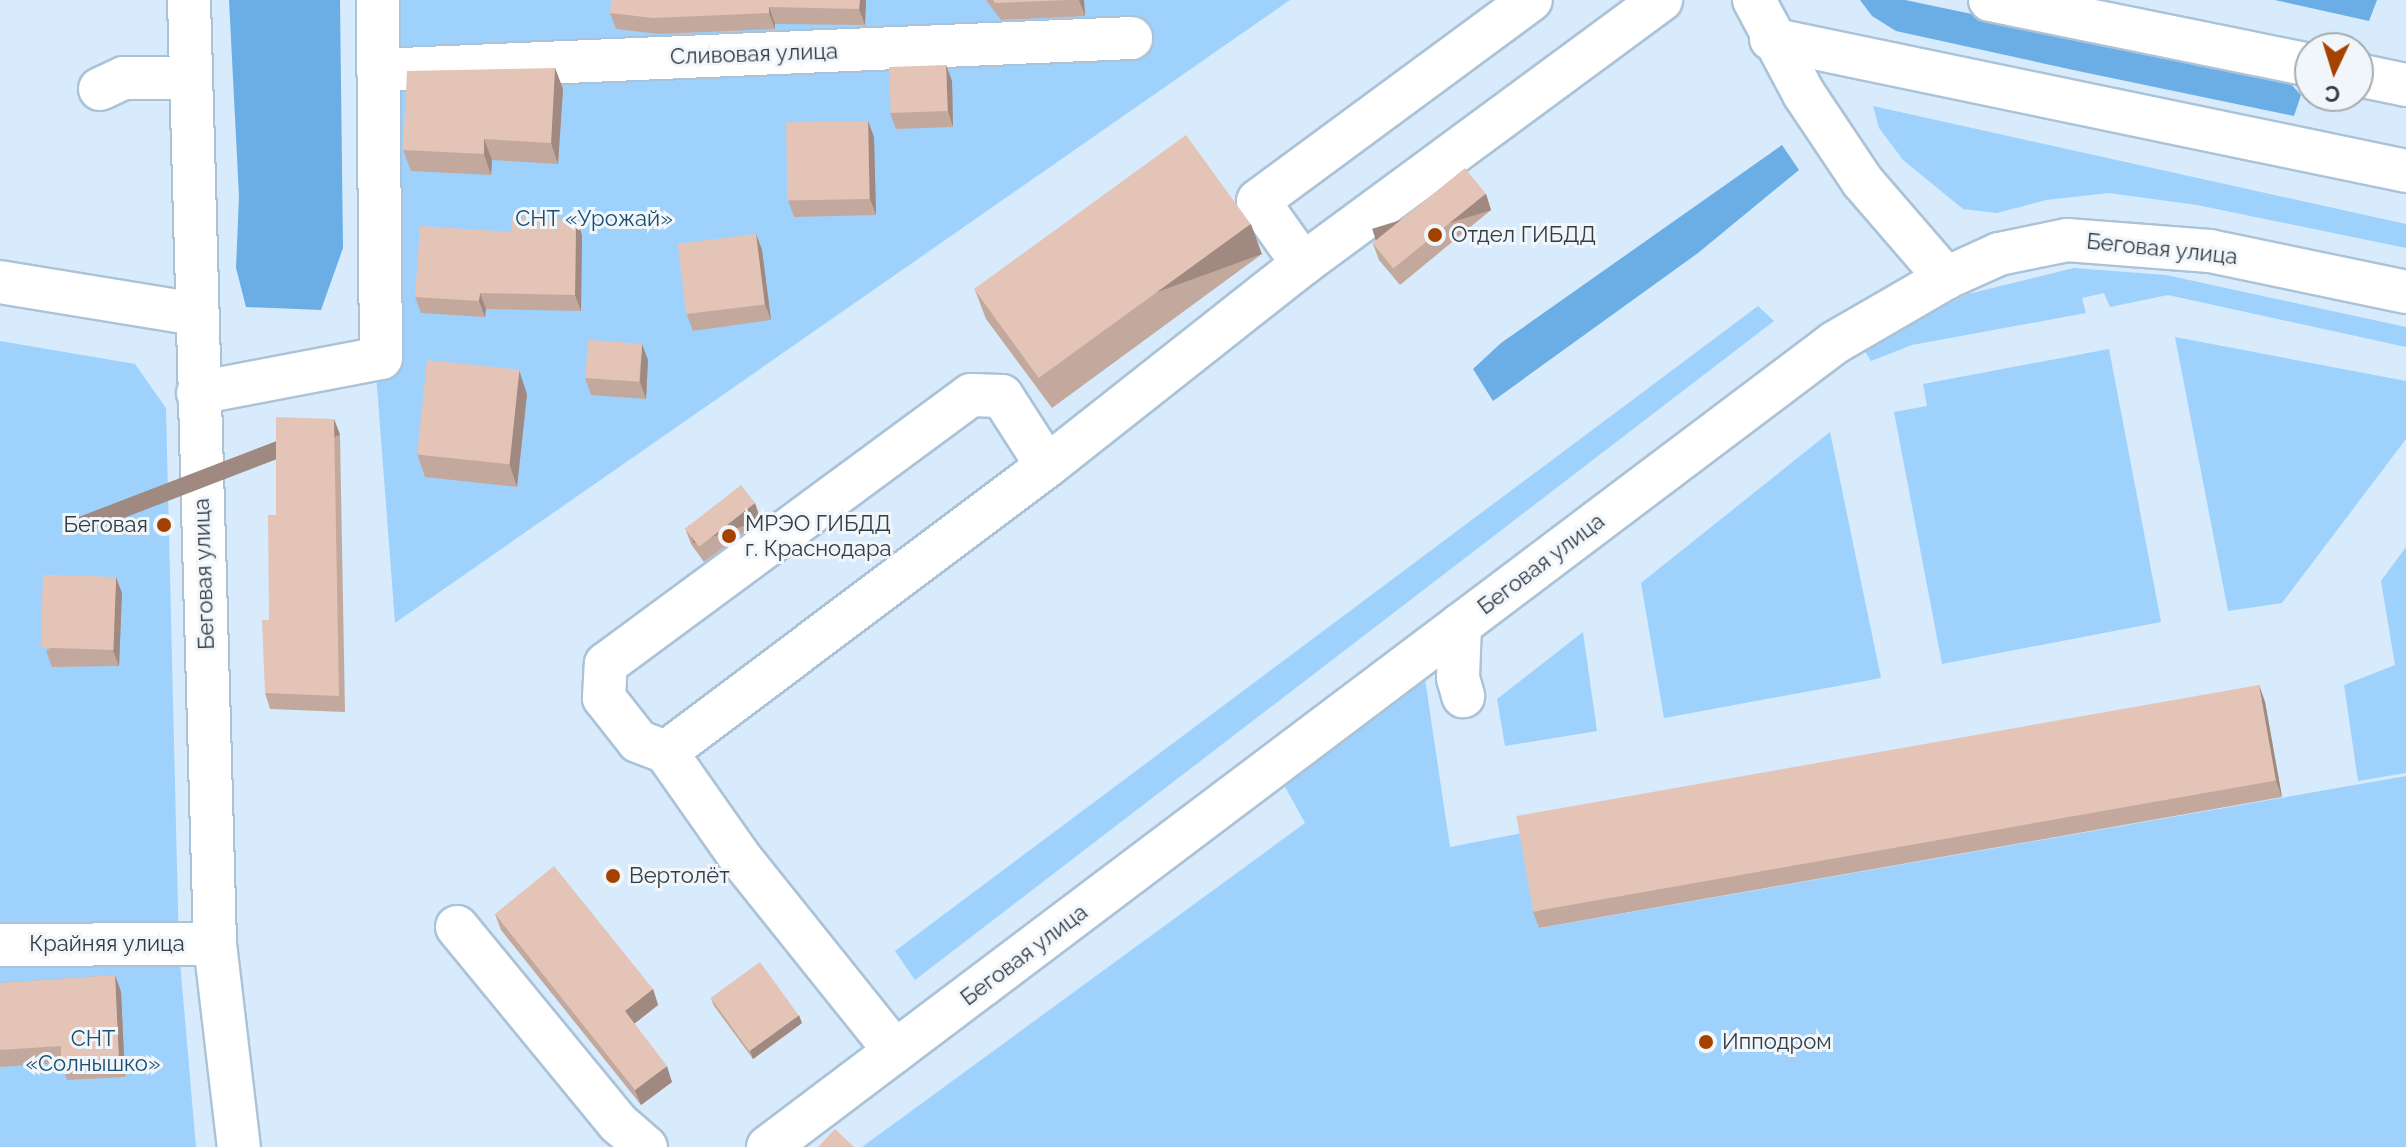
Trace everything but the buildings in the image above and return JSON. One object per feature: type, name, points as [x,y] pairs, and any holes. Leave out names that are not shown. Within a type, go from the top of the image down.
[{"type":"street","name":"Беговая улица","points":[[189,0],[215,944],[239,1147]]},
{"type":"street","points":[[198,393],[381,358],[378,0]]},
{"type":"street","points":[[1303,264],[1258,201],[1531,0]]},
{"type":"street","points":[[666,752],[1047,466],[1303,264],[1661,0]]},
{"type":"street","points":[[1754,0],[1771,39],[1863,182],[1946,278]]},
{"type":"street","points":[[1990,0],[2294,62]]},
{"type":"street","name":"Сливовая улица","points":[[378,70],[1131,38]]},
{"type":"street","points":[[1771,39],[2406,171]]},
{"type":"street","points":[[100,89],[124,78],[191,78]]},
{"type":"street","points":[[2374,78],[2406,85]]},
{"type":"street","name":"Беговая улица","points":[[768,1147],[1834,343],[1946,278],[1999,254],[2067,240],[2210,251],[2406,292]]},
{"type":"street","points":[[0,282],[196,314]]},
{"type":"street","points":[[895,1051],[739,856],[666,752],[638,741],[604,698],[606,664],[971,395],[1002,396],[1047,466]]},
{"type":"street","points":[[1460,625],[1463,696]]},
{"type":"street","points":[[457,927],[618,1123],[646,1147]]},
{"type":"street","name":"Крайняя улица","points":[[0,945],[215,944]]},
{"type":"green space","name":"СНТ «Урожай»","points":[[378,0],[1290,0],[395,623],[375,360]]},
{"type":"green space","points":[[1873,106],[2406,224],[2406,248],[2197,205],[2109,193],[2046,200],[1997,213],[1963,209],[1903,160],[1879,128]]},
{"type":"green space","points":[[2074,268],[2166,275],[2406,327],[2406,347],[2168,295],[2110,307],[2104,293],[2082,298],[2086,313],[1912,345],[1871,361],[1862,347],[1968,294]]},
{"type":"green space","points":[[1758,306],[1774,321],[915,980],[895,951]]},
{"type":"green space","points":[[2175,337],[2406,381],[2406,439],[2282,603],[2228,611]]},
{"type":"green space","name":"СНТ «Солнышко»","points":[[0,341],[135,364],[166,408],[179,950],[196,1147],[0,1147]]},
{"type":"green space","points":[[2109,349],[2161,622],[1942,664],[1894,412],[1927,406],[1923,384]]},
{"type":"green space","points":[[1830,432],[1881,678],[1664,718],[1641,583]]},
{"type":"green space","points":[[2406,547],[2406,773],[2358,781],[2344,685],[2395,665],[2381,581]]},
{"type":"green space","points":[[1583,632],[1597,731],[1505,746],[1497,699]]},
{"type":"green space","name":"Ипподром","points":[[1425,679],[1450,847],[1522,833],[1540,928],[2406,776],[2406,1147],[862,1147],[1305,823],[1283,783]]},
{"type":"shaded area","points":[[229,0],[340,0],[343,248],[321,310],[246,307],[236,268],[239,196]]},
{"type":"shaded area","points":[[1860,0],[1905,0],[2212,64],[2289,82],[2294,87],[2295,112],[2294,116],[1896,31],[1872,16]]},
{"type":"shaded area","points":[[2275,0],[2377,0],[2369,21]]},
{"type":"shaded area","points":[[1782,145],[1799,170],[1698,253],[1493,401],[1473,369],[1501,343]]},
{"type":"place","name":"Отдел ГИБДД","points":[[1435,235]]},
{"type":"place","name":"Беговая","points":[[164,525]]},
{"type":"place","name":"МРЭО ГИБДД г. Краснодара","points":[[729,536]]},
{"type":"place","name":"Вертолёт","points":[[613,876]]},
{"type":"place","name":"Ипподром","points":[[1706,1042]]}]
